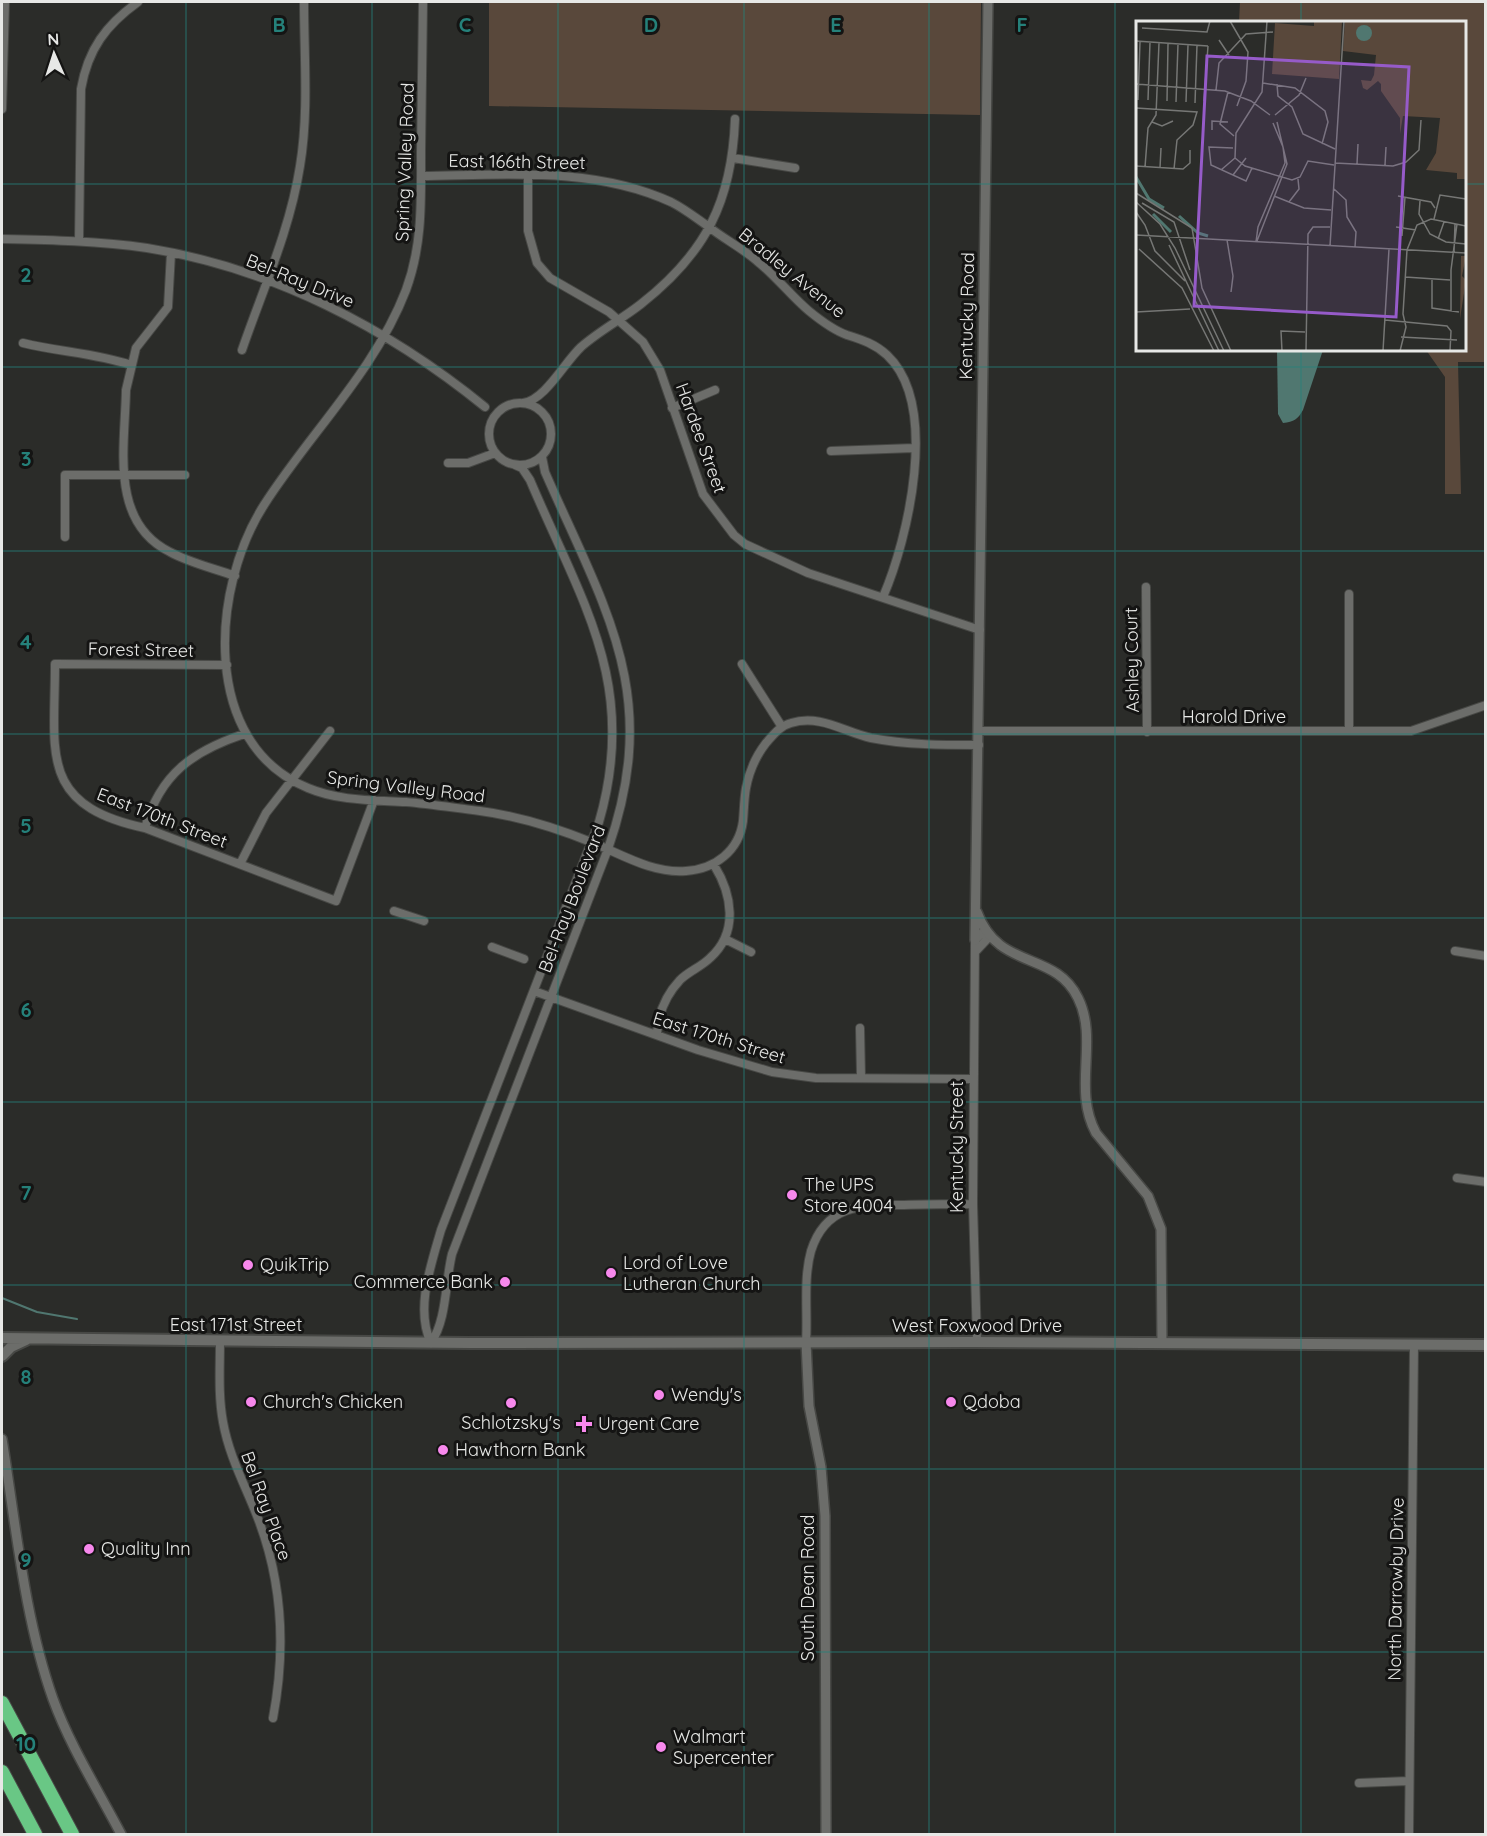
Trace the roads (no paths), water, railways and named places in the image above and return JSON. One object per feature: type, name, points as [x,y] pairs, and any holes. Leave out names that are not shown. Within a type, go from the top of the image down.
[{"type":"highway","points":[[2,1704],[72,1834]]},
{"type":"highway","points":[[2,1772],[35,1834]]},
{"type":"main road","name":"East 171st Street","points":[[2,1338],[469,1343]]},
{"type":"main road","points":[[2,1356],[11,1347],[30,1338]]},
{"type":"main road","name":"West Foxwood Drive","points":[[469,1343],[977,1342],[1485,1345]]},
{"type":"street","points":[[2,109],[5,2]]},
{"type":"street","points":[[79,241],[81,89],[84,72],[103,32],[118,16],[138,2]]},
{"type":"street","points":[[242,350],[288,221],[300,167],[305,111],[304,2]]},
{"type":"street","name":"Spring Valley Road","points":[[423,2],[421,220],[416,256],[404,294],[384,335],[333,412],[261,510],[246,540],[235,576],[225,624],[227,665],[236,712],[244,734],[268,764],[291,780],[321,793],[492,813],[558,830],[667,871],[687,871],[714,865]]},
{"type":"street","name":"Kentucky Road","points":[[980,630],[988,2]]},
{"type":"street","points":[[448,463],[468,463],[495,453],[489,438],[485,408],[502,408],[542,396],[567,360],[656,291],[681,267],[709,228],[725,194],[734,158],[735,119]]},
{"type":"street","points":[[734,158],[795,168]]},
{"type":"street","name":"Hardee Street","points":[[528,175],[528,231],[537,262],[550,278],[591,300],[619,320],[643,342],[653,357],[703,494],[734,535],[745,544],[808,573],[980,630]]},
{"type":"street","name":"East 166th Street","points":[[421,176],[584,177],[627,186],[673,203],[709,228]]},
{"type":"street","name":"Bradley Avenue","points":[[709,228],[758,262],[817,318],[846,335],[871,343],[889,356],[903,376],[913,406],[914,448],[908,524],[883,597]]},
{"type":"street","name":"Bel-Ray Drive","points":[[2,239],[79,241],[171,253],[266,280],[339,311],[384,335],[448,377],[485,408]]},
{"type":"street","points":[[171,253],[168,307],[136,348],[126,390],[124,494],[139,527],[151,540],[185,559],[235,576]]},
{"type":"street","points":[[22,343],[51,350],[101,356],[131,365]]},
{"type":"street","points":[[672,408],[715,390]]},
{"type":"street","points":[[515,465],[529,464],[542,458],[550,442],[542,396]]},
{"type":"street","points":[[523,403],[536,409],[546,418]]},
{"type":"street","points":[[489,426],[502,408]]},
{"type":"street","points":[[831,451],[914,448]]},
{"type":"street","name":"Bel-Ray Boulevard","points":[[431,1343],[424,1328],[425,1308],[436,1249],[591,842],[607,796],[613,756],[613,709],[605,663],[588,614],[530,480],[522,468],[495,453]]},
{"type":"street","name":"Bel-Ray Boulevard","points":[[431,1343],[441,1328],[443,1298],[452,1254],[608,849],[625,795],[630,762],[630,701],[622,659],[607,614],[542,465],[542,458]]},
{"type":"street","points":[[65,537],[65,475],[184,475]]},
{"type":"street","name":"Ashley Court","points":[[1146,587],[1147,732]]},
{"type":"street","points":[[1349,594],[1349,731]]},
{"type":"street","points":[[975,940],[980,630]]},
{"type":"street","points":[[605,663],[622,659]]},
{"type":"street","name":"Forest Street","points":[[55,664],[227,665]]},
{"type":"street","name":"East 170th Street","points":[[55,664],[55,750],[66,786],[72,795],[100,813],[336,901],[374,801]]},
{"type":"street","points":[[742,664],[782,727]]},
{"type":"street","name":"Harold Drive","points":[[979,731],[1411,731],[1485,705]]},
{"type":"street","points":[[657,1034],[660,1015],[671,992],[690,971],[710,958],[725,939],[731,918],[730,903],[714,865],[736,842],[743,820],[750,774],[764,746],[782,727],[812,720],[871,738],[914,744],[979,745]]},
{"type":"street","points":[[240,864],[266,813],[330,731]]},
{"type":"street","points":[[145,828],[156,797],[173,772],[223,742],[244,734]]},
{"type":"street","points":[[976,907],[988,932],[1006,951],[1059,975],[1078,998],[1084,1019],[1084,1097],[1090,1121],[1148,1196],[1161,1229],[1162,1343]]},
{"type":"street","points":[[394,911],[424,921]]},
{"type":"street","points":[[975,940],[988,932]]},
{"type":"street","points":[[975,953],[988,932]]},
{"type":"street","points":[[725,939],[751,952]]},
{"type":"street","name":"Kentucky Street","points":[[975,940],[973,1204],[977,1342]]},
{"type":"street","points":[[492,947],[524,959]]},
{"type":"street","points":[[1455,951],[1485,956]]},
{"type":"street","name":"East 170th Street","points":[[534,991],[772,1072],[816,1078],[974,1079]]},
{"type":"street","points":[[860,1028],[861,1077]]},
{"type":"street","points":[[479,1134],[495,1140]]},
{"type":"street","points":[[1457,1178],[1485,1182]]},
{"type":"street","points":[[806,1342],[808,1264],[815,1241],[829,1222],[849,1209],[872,1203],[973,1204]]},
{"type":"street","points":[[436,1249],[452,1254]]},
{"type":"street","name":"Bel Ray Place","points":[[220,1340],[220,1400],[228,1444],[265,1536],[279,1597],[282,1636],[278,1689],[273,1718]]},
{"type":"street","name":"South Dean Road","points":[[806,1342],[809,1406],[821,1467],[825,1516],[826,1834]]},
{"type":"street","name":"North Darrowby Drive","points":[[1409,1834],[1414,1344]]},
{"type":"street","points":[[2,1439],[31,1611],[44,1671],[64,1726],[121,1834]]},
{"type":"street","points":[[1359,1783],[1408,1781]]},
{"type":"water","points":[[1277,351],[1323,351],[1299,416],[1290,422],[1283,423],[1278,414]]},
{"type":"waterway","points":[[2,1298],[37,1312],[77,1319]]},
{"type":"place","name":"The UPS Store 4004","points":[[792,1195]]},
{"type":"place","name":"QuikTrip","points":[[248,1265]]},
{"type":"place","name":"Lord of Love Lutheran Church","points":[[611,1273]]},
{"type":"place","name":"Commerce Bank","points":[[505,1282]]},
{"type":"place","name":"Wendy's","points":[[659,1395]]},
{"type":"place","name":"Church's Chicken","points":[[251,1402]]},
{"type":"place","name":"Qdoba","points":[[951,1402]]},
{"type":"place","name":"Schlotzsky's","points":[[511,1403]]},
{"type":"place","name":"Urgent Care","points":[[584,1424]]},
{"type":"place","name":"Hawthorn Bank","points":[[443,1450]]},
{"type":"place","name":"Quality Inn","points":[[89,1549]]},
{"type":"place","name":"Walmart Supercenter","points":[[661,1747]]}]
